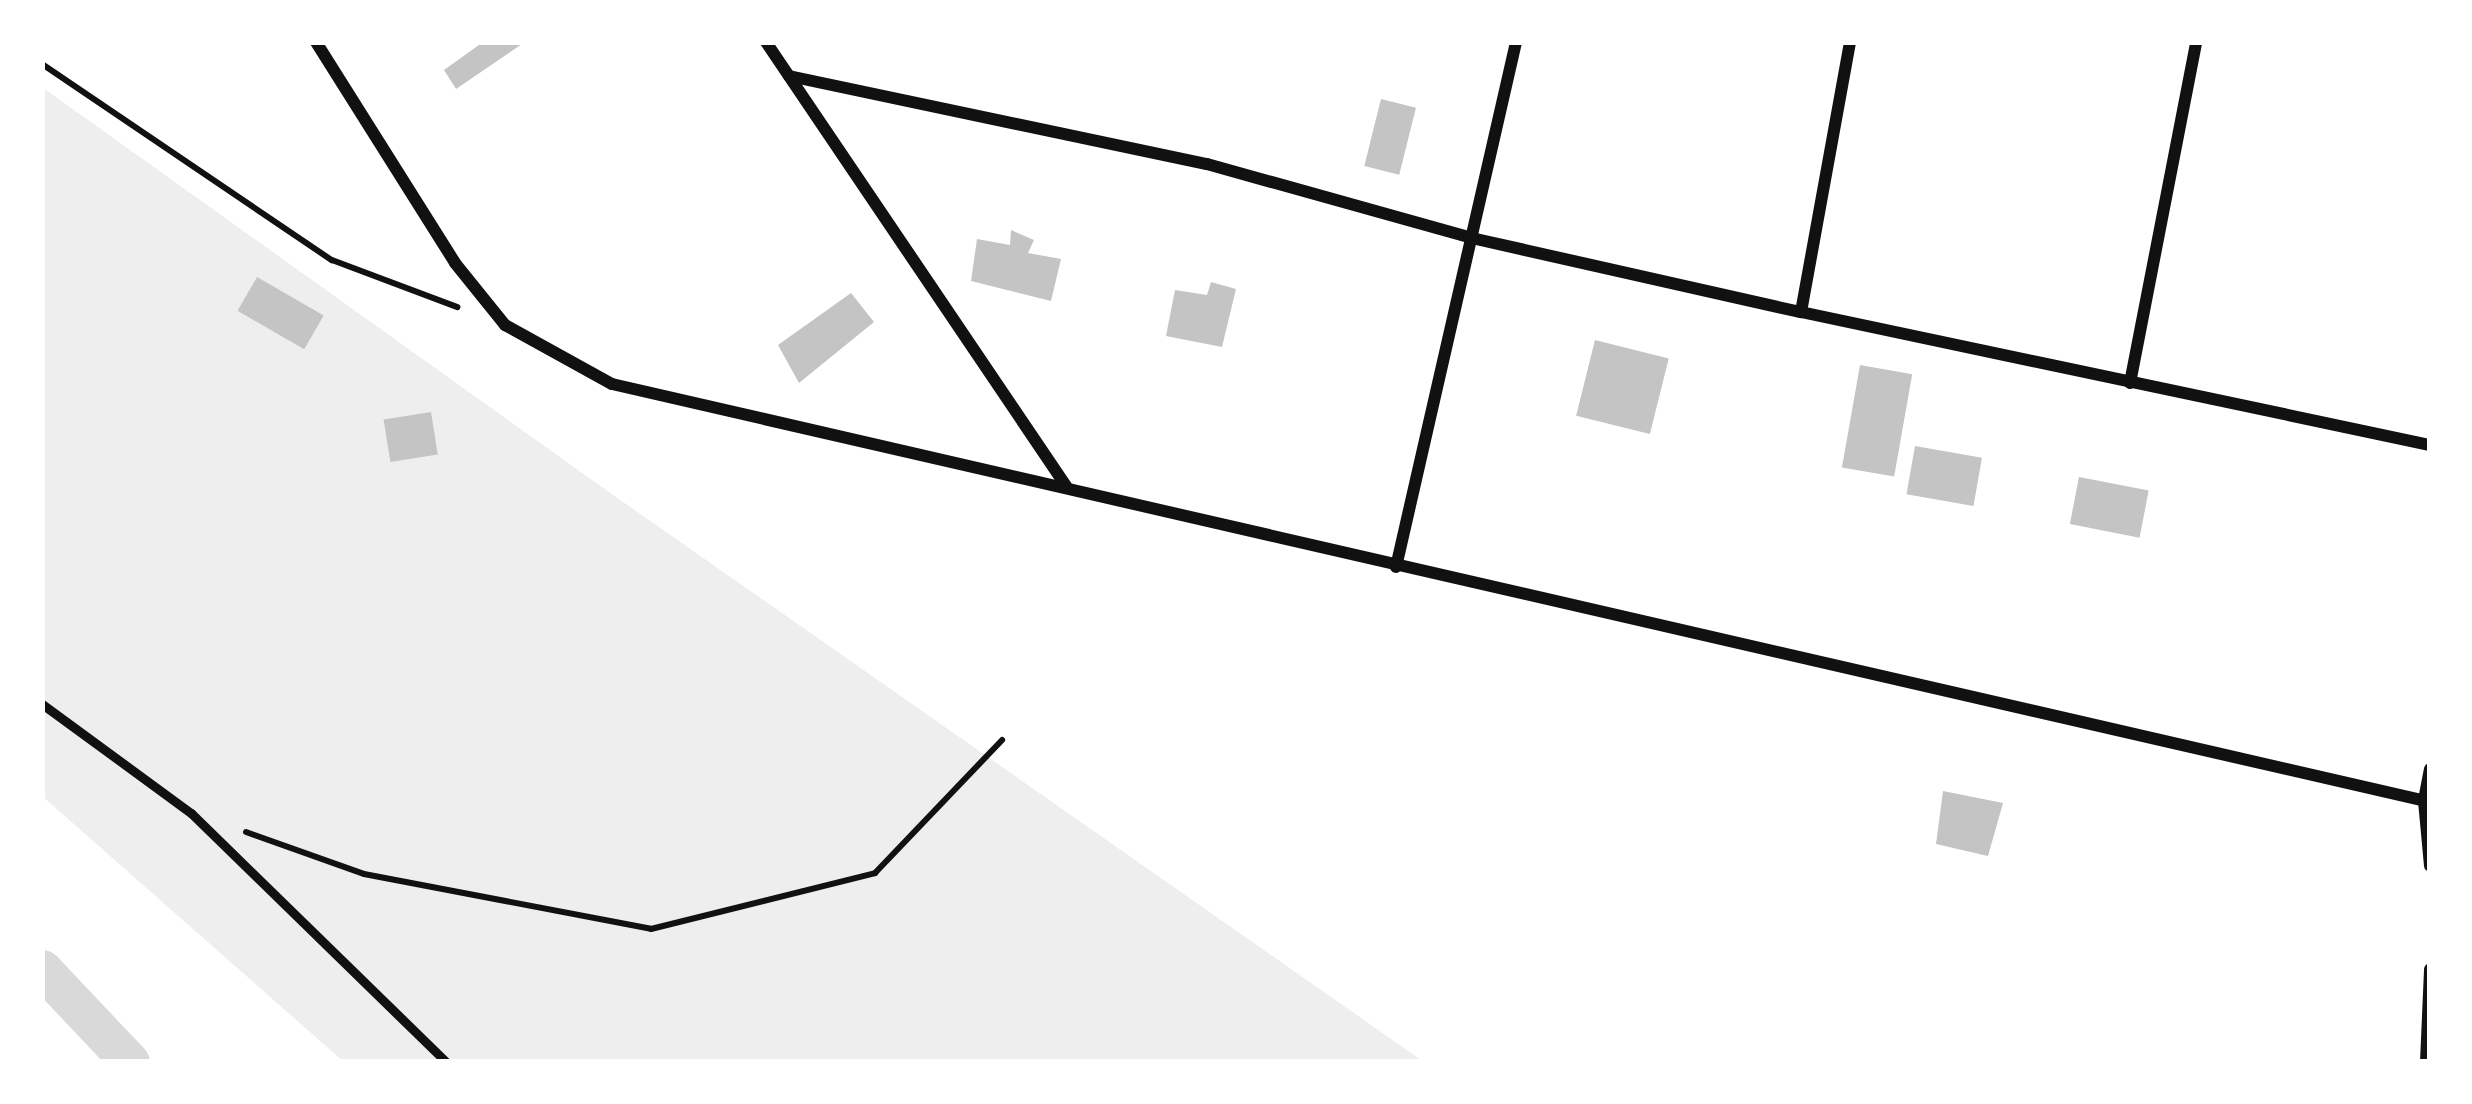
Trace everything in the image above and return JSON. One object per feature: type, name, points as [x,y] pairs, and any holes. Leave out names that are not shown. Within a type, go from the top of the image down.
[{"type":"street","points":[[316,42],[455,263],[505,325],[612,384],[2427,802]]},
{"type":"street","points":[[766,42],[1066,487]]},
{"type":"street","points":[[1396,568],[1476,238],[1516,42]]},
{"type":"street","points":[[1801,312],[1850,42]]},
{"type":"street","points":[[2130,383],[2196,42]]},
{"type":"street","points":[[789,76],[1207,164],[1476,238],[1801,312],[2430,445]]},
{"type":"street","points":[[2430,769],[2430,866]]},
{"type":"street","points":[[2426,1062],[2430,969]]},
{"type":"lane","points":[[42,704],[191,813],[446,1062]]},
{"type":"path","points":[[42,64],[332,260],[462,308]]},
{"type":"path","points":[[234,829],[364,874],[651,928],[875,873],[1002,740]]},
{"type":"shaded area","points":[[42,87],[606,490],[1424,1062],[344,1062],[42,796]]},
{"type":"building","points":[[483,42],[525,42],[456,89],[444,70]]},
{"type":"building","points":[[1381,99],[1416,108],[1399,175],[1364,166]]},
{"type":"building","points":[[1011,230],[1034,240],[1028,253],[1061,259],[1051,301],[971,281],[977,239],[1010,245]]},
{"type":"building","points":[[257,277],[324,316],[304,349],[238,311]]},
{"type":"building","points":[[1211,282],[1236,289],[1222,347],[1166,336],[1175,290],[1207,295]]},
{"type":"building","points":[[851,293],[874,322],[799,383],[778,345]]},
{"type":"building","points":[[1595,340],[1669,358],[1650,434],[1576,416]]},
{"type":"building","points":[[1860,365],[1912,374],[1894,477],[1842,467]]},
{"type":"building","points":[[431,412],[438,454],[390,462],[384,420]]},
{"type":"building","points":[[1915,446],[1982,458],[1973,506],[1906,494]]},
{"type":"building","points":[[2079,477],[2149,491],[2140,538],[2070,524]]},
{"type":"building","points":[[1943,791],[2003,803],[1988,856],[1936,844]]},
{"type":"waterway","points":[[42,969],[130,1062]]}]
